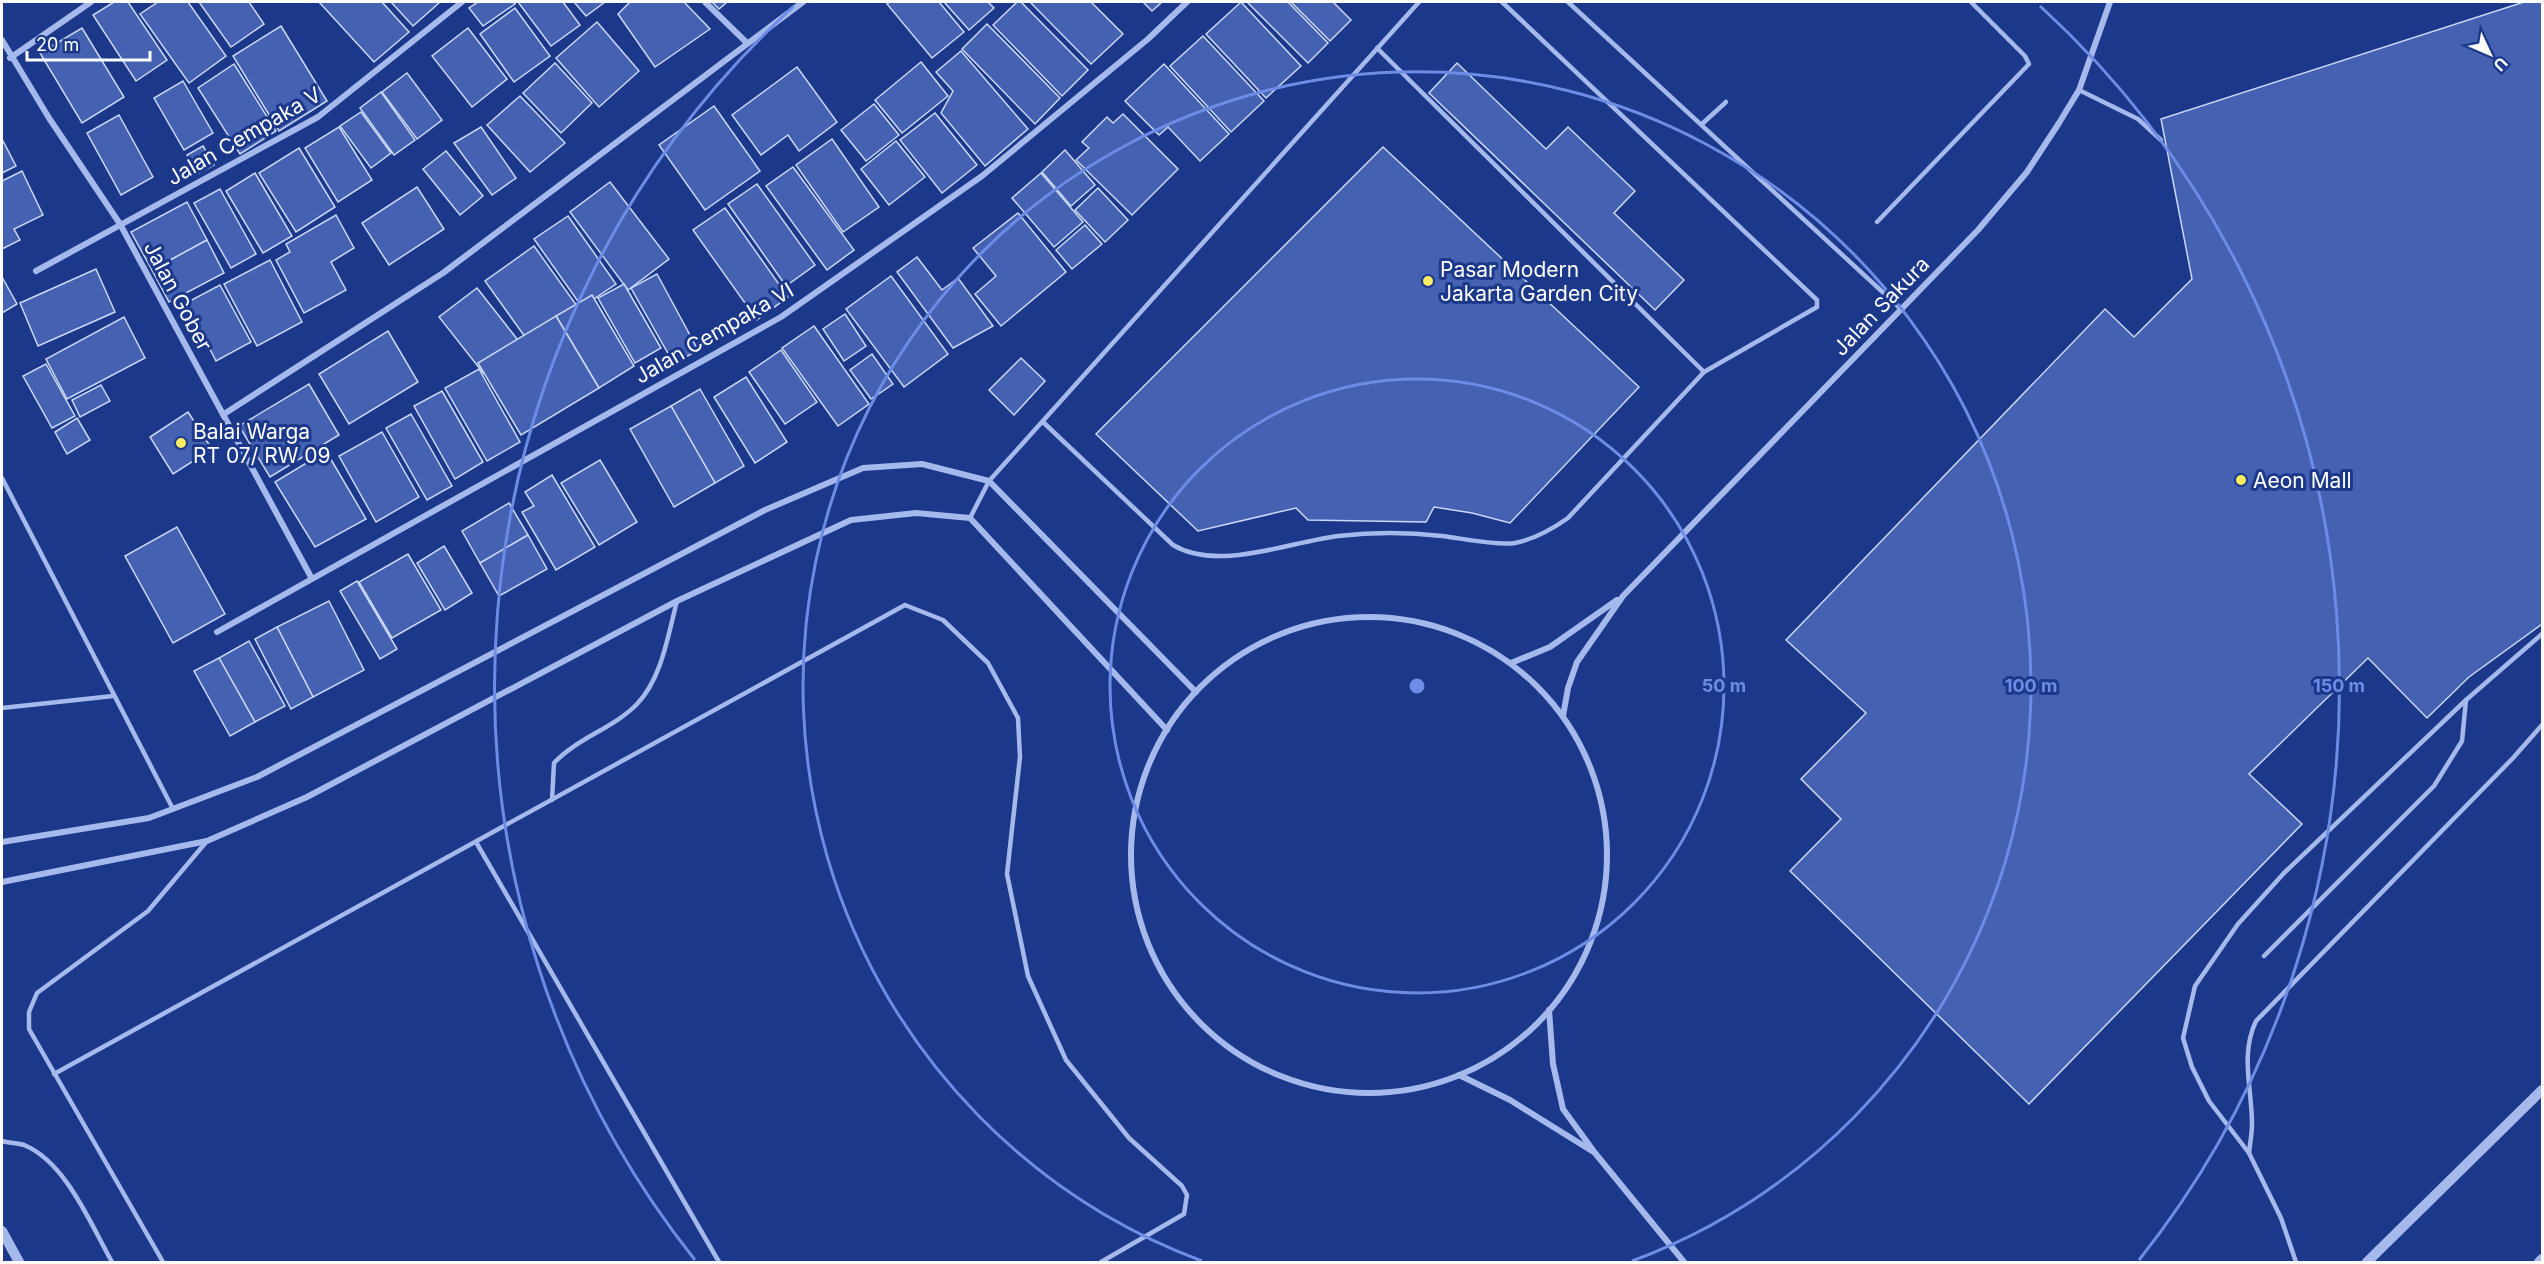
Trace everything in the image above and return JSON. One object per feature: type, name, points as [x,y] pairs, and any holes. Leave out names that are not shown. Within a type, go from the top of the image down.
[{"type":"street","points":[[10,58],[91,2]]},
{"type":"street","name":"Jalan Cempaka V","points":[[36,271],[318,117],[462,2]]},
{"type":"street","points":[[705,2],[746,42]]},
{"type":"street","points":[[224,414],[443,273],[746,42],[802,2]]},
{"type":"street","name":"Jalan Cempaka VI","points":[[217,632],[311,577],[780,317],[982,176],[1148,39],[1187,2]]},
{"type":"street","name":"Jalan Sakura","points":[[1563,716],[1568,688],[1577,662],[1623,596],[1978,230],[2027,172],[2079,90],[2110,2]]},
{"type":"street","name":"Jalan Gober","points":[[2,40],[10,58],[120,224],[311,577]]},
{"type":"street","points":[[2,843],[149,818],[257,777],[765,510],[863,468],[922,464],[989,481],[1196,692]]},
{"type":"street","points":[[2,882],[207,842],[308,797],[677,601],[851,520],[916,513],[969,518],[1167,730]]},
{"type":"street","name":"Jalan Sakura","points":[[1511,663],[1550,647],[1623,596]]},
{"type":"street","points":[[1352,617],[1390,617],[1427,623],[1462,634],[1511,663],[1536,684],[1574,730],[1590,764],[1601,799],[1607,836],[1607,874],[1600,911],[1589,946],[1572,980],[1549,1010],[1510,1046],[1459,1075],[1423,1087],[1386,1092],[1348,1092],[1312,1086],[1277,1075],[1243,1058],[1213,1036],[1187,1009],[1165,979],[1148,945],[1137,910],[1131,873],[1132,836],[1138,799],[1150,763],[1167,730],[1196,692],[1216,673],[1246,651],[1280,634],[1316,623],[1352,617]]},
{"type":"street","points":[[1549,1010],[1553,1065],[1563,1109],[1595,1153],[1684,1263]]},
{"type":"street","points":[[1459,1075],[1510,1100],[1595,1153]]},
{"type":"street","points":[[2367,1263],[2542,1089]]},
{"type":"street","points":[[2,1231],[19,1263]]},
{"type":"street","points":[[2539,1263],[2542,1259]]},
{"type":"lane","points":[[969,518],[989,481],[1044,423],[1419,2]]},
{"type":"lane","points":[[1044,423],[1173,545],[1186,553],[1236,555],[1338,536],[1412,532],[1512,544],[1546,533],[1568,518],[1704,372],[1817,307],[1817,300],[1502,2]]},
{"type":"lane","points":[[1568,2],[1900,309]]},
{"type":"lane","points":[[1877,222],[2029,64],[2025,56],[1971,2]]},
{"type":"lane","points":[[1377,48],[1704,372]]},
{"type":"lane","points":[[2079,90],[2138,119],[2161,140]]},
{"type":"lane","points":[[1702,124],[1726,102]]},
{"type":"lane","points":[[2,478],[173,809]]},
{"type":"lane","points":[[552,800],[554,763],[636,705],[647,692],[662,656],[677,601]]},
{"type":"lane","points":[[54,1074],[905,605],[943,620],[988,663],[1018,718],[1020,757],[1007,874],[1028,976],[1066,1060],[1129,1138],[1182,1186],[1187,1195],[1184,1214],[1101,1263]]},
{"type":"lane","points":[[2296,1263],[2281,1218],[2249,1153],[2209,1101],[2192,1067],[2183,1038],[2195,986],[2238,924],[2284,873],[2466,700],[2542,634]]},
{"type":"lane","points":[[2,708],[113,696]]},
{"type":"lane","points":[[2264,956],[2434,786],[2462,741],[2466,700]]},
{"type":"lane","points":[[2249,1153],[2252,1125],[2247,1053],[2249,1035],[2256,1021],[2514,758],[2542,725]]},
{"type":"lane","points":[[163,1263],[29,1029],[29,1012],[37,993],[148,911],[207,842]]},
{"type":"lane","points":[[476,842],[719,1263]]},
{"type":"lane","points":[[2,1142],[24,1145],[46,1159],[60,1173],[112,1263]]},
{"type":"building","points":[[114,2],[128,2],[167,60],[136,81],[93,15]]},
{"type":"building","points":[[158,2],[188,2],[226,56],[189,83],[140,14]]},
{"type":"building","points":[[199,2],[249,2],[264,24],[231,47]]},
{"type":"building","points":[[319,2],[382,2],[409,32],[374,62]]},
{"type":"building","points":[[391,2],[440,2],[413,26]]},
{"type":"building","points":[[478,2],[513,2],[515,4],[483,26],[469,8]]},
{"type":"building","points":[[518,2],[563,2],[580,25],[551,46]]},
{"type":"building","points":[[574,2],[605,2],[586,16]]},
{"type":"building","points":[[630,2],[684,2],[710,29],[655,67],[618,14]]},
{"type":"building","points":[[712,2],[727,2],[719,9]]},
{"type":"building","points":[[890,2],[939,2],[964,32],[932,58],[887,4]]},
{"type":"building","points":[[944,2],[988,2],[994,8],[969,30]]},
{"type":"building","points":[[1017,2],[1021,2],[1088,70],[1062,96],[993,25]]},
{"type":"building","points":[[1030,2],[1091,2],[1123,34],[1091,64]]},
{"type":"building","points":[[1143,2],[1162,2],[1152,11]]},
{"type":"building","points":[[1241,2],[1301,66],[1266,98],[1206,34]]},
{"type":"building","points":[[1247,2],[1288,2],[1328,43],[1308,63]]},
{"type":"building","points":[[1291,2],[1333,2],[1351,20],[1330,41]]},
{"type":"building","name":"Aeon Mall","points":[[2524,2],[2542,2],[2542,624],[2469,677],[2427,718],[2368,658],[2249,774],[2302,824],[2029,1104],[1790,871],[1841,819],[1801,779],[1866,713],[1786,640],[2105,309],[2134,337],[2192,279],[2161,119]]},
{"type":"building","points":[[515,8],[550,56],[514,82],[480,34]]},
{"type":"building","points":[[597,22],[639,71],[599,107],[556,58]]},
{"type":"building","points":[[987,24],[1060,98],[1035,124],[962,49]]},
{"type":"building","points":[[281,26],[327,101],[279,131],[233,56]]},
{"type":"building","points":[[82,28],[124,97],[82,123],[40,53]]},
{"type":"building","points":[[468,28],[507,79],[472,107],[432,56]]},
{"type":"building","points":[[1203,36],[1264,101],[1231,132],[1170,66]]},
{"type":"building","points":[[961,51],[1028,129],[985,166],[941,113],[953,91],[936,72]]},
{"type":"building","points":[[921,62],[948,96],[902,133],[875,100]]},
{"type":"building","points":[[555,63],[592,103],[561,133],[523,93]]},
{"type":"building","points":[[1457,63],[1546,149],[1568,127],[1635,191],[1614,213],[1684,280],[1655,310],[1429,93]]},
{"type":"building","points":[[234,64],[276,131],[240,154],[198,88]]},
{"type":"building","points":[[1164,64],[1229,134],[1200,161],[1168,127],[1159,135],[1125,101]]},
{"type":"building","points":[[797,67],[837,122],[799,151],[788,135],[761,155],[732,115]]},
{"type":"building","points":[[407,73],[442,120],[417,139],[382,92]]},
{"type":"building","points":[[183,81],[213,133],[184,150],[154,98]]},
{"type":"building","points":[[381,92],[415,140],[394,155],[360,108]]},
{"type":"building","points":[[520,96],[565,143],[530,172],[487,125]]},
{"type":"building","points":[[874,104],[899,135],[866,161],[841,130]]},
{"type":"building","points":[[714,106],[760,171],[705,210],[659,145]]},
{"type":"building","points":[[361,112],[391,153],[371,168],[340,126]]},
{"type":"building","points":[[935,113],[977,165],[942,193],[900,140]]},
{"type":"building","points":[[1123,114],[1178,169],[1132,215],[1076,160],[1089,148],[1082,142],[1107,117],[1113,123]]},
{"type":"building","points":[[119,115],[153,177],[121,195],[87,133]]},
{"type":"building","points":[[339,127],[372,180],[338,202],[305,148]]},
{"type":"building","points":[[481,127],[516,178],[492,195],[454,143]]},
{"type":"building","points":[[2,139],[16,166],[2,173]]},
{"type":"building","points":[[832,139],[879,207],[843,232],[796,165]]},
{"type":"building","points":[[896,141],[925,177],[889,205],[861,169]]},
{"type":"building","points":[[203,146],[214,165],[197,174],[187,155]]},
{"type":"building","points":[[1383,147],[1639,387],[1510,523],[1472,513],[1434,507],[1426,522],[1308,520],[1296,508],[1198,531],[1096,434]]},
{"type":"building","points":[[299,148],[335,207],[296,232],[259,173]]},
{"type":"building","points":[[1065,150],[1095,185],[1071,206],[1042,172]]},
{"type":"building","points":[[446,151],[483,196],[460,215],[423,169]]},
{"type":"building","points":[[793,167],[854,250],[827,270],[766,186]]},
{"type":"building","points":[[22,171],[43,215],[14,229],[20,240],[2,249],[2,181]]},
{"type":"building","points":[[255,173],[292,236],[263,253],[226,191]]},
{"type":"building","points":[[1041,173],[1083,222],[1054,247],[1012,198]]},
{"type":"building","points":[[610,182],[669,259],[628,290],[570,212]]},
{"type":"building","points":[[757,184],[815,265],[786,286],[728,204]]},
{"type":"building","points":[[417,187],[444,229],[389,265],[362,223]]},
{"type":"building","points":[[1098,188],[1128,220],[1105,242],[1075,210]]},
{"type":"building","points":[[220,189],[256,254],[231,268],[194,203]]},
{"type":"building","points":[[187,202],[207,240],[152,270],[131,232]]},
{"type":"building","points":[[725,208],[788,297],[757,320],[693,230]]},
{"type":"building","points":[[1018,213],[1066,272],[1001,326],[975,294],[996,276],[973,248]]},
{"type":"building","points":[[336,215],[354,248],[331,262],[346,290],[304,313],[276,260],[290,252],[286,244]]},
{"type":"building","points":[[568,216],[616,284],[582,307],[534,239]]},
{"type":"building","points":[[1085,225],[1102,244],[1072,269],[1056,250]]},
{"type":"building","points":[[207,240],[224,273],[169,302],[152,270]]},
{"type":"building","points":[[534,246],[577,306],[528,341],[485,281]]},
{"type":"building","points":[[917,257],[942,290],[958,278],[993,326],[953,348],[897,272]]},
{"type":"building","points":[[270,260],[302,322],[257,346],[224,284]]},
{"type":"building","points":[[96,269],[115,312],[38,346],[20,303]]},
{"type":"building","points":[[657,274],[698,350],[674,364],[631,288]]},
{"type":"building","points":[[891,276],[948,354],[904,387],[846,309]]},
{"type":"building","points":[[2,277],[17,304],[2,313]]},
{"type":"building","points":[[624,284],[661,348],[635,363],[598,298]]},
{"type":"building","points":[[220,285],[251,342],[216,361],[186,303]]},
{"type":"building","points":[[477,288],[521,344],[484,374],[439,317]]},
{"type":"building","points":[[592,295],[634,366],[599,388],[556,316]]},
{"type":"building","points":[[845,314],[866,346],[844,361],[823,329]]},
{"type":"building","points":[[556,316],[599,388],[521,435],[478,363]]},
{"type":"building","points":[[124,317],[145,358],[67,399],[46,359]]},
{"type":"building","points":[[814,326],[869,404],[838,426],[782,348]]},
{"type":"building","points":[[388,331],[418,382],[349,424],[319,374]]},
{"type":"building","points":[[781,350],[817,402],[785,424],[749,372]]},
{"type":"building","points":[[872,354],[893,384],[871,399],[850,370]]},
{"type":"building","points":[[1021,358],[1045,381],[1014,415],[989,390]]},
{"type":"building","points":[[46,364],[75,416],[52,428],[23,376]]},
{"type":"building","points":[[479,369],[520,442],[487,461],[445,388]]},
{"type":"building","points":[[746,377],[787,442],[755,463],[714,397]]},
{"type":"building","points":[[309,384],[339,435],[270,477],[239,426]]},
{"type":"building","points":[[101,385],[110,401],[80,417],[72,400]]},
{"type":"building","points":[[700,389],[744,466],[715,483],[671,406]]},
{"type":"building","points":[[442,391],[483,462],[455,479],[414,406]]},
{"type":"building","points":[[671,406],[715,483],[674,507],[630,429]]},
{"type":"building","name":"Balai Warga RT 07/ RW 09","points":[[188,412],[212,449],[173,474],[150,437]]},
{"type":"building","points":[[411,414],[452,486],[427,500],[386,428]]},
{"type":"building","points":[[77,418],[90,440],[67,454],[55,432]]},
{"type":"building","points":[[382,432],[419,497],[376,522],[339,456]]},
{"type":"building","points":[[326,451],[366,519],[315,547],[275,482]]},
{"type":"building","points":[[600,460],[637,522],[599,545],[561,483]]},
{"type":"building","points":[[552,475],[595,547],[556,570],[522,512],[534,506],[525,492]]},
{"type":"building","points":[[509,503],[528,535],[480,563],[462,531]]},
{"type":"building","points":[[177,527],[225,614],[173,643],[125,556]]},
{"type":"building","points":[[528,535],[547,569],[499,596],[480,563]]},
{"type":"building","points":[[444,546],[472,593],[445,610],[417,563]]},
{"type":"building","points":[[408,554],[441,610],[392,638],[359,582]]},
{"type":"building","points":[[357,581],[397,649],[380,659],[340,591]]},
{"type":"building","points":[[329,601],[364,670],[313,697],[277,627]]},
{"type":"building","points":[[277,627],[313,697],[291,709],[255,639]]},
{"type":"building","points":[[249,641],[285,706],[255,722],[219,658]]},
{"type":"building","points":[[219,658],[255,722],[230,736],[194,671]]},
{"type":"place","name":"Pasar Modern Jakarta Garden City","points":[[1428,281]]},
{"type":"place","name":"Balai Warga RT 07/ RW 09","points":[[181,443]]},
{"type":"place","name":"Aeon Mall","points":[[2241,480]]}]
